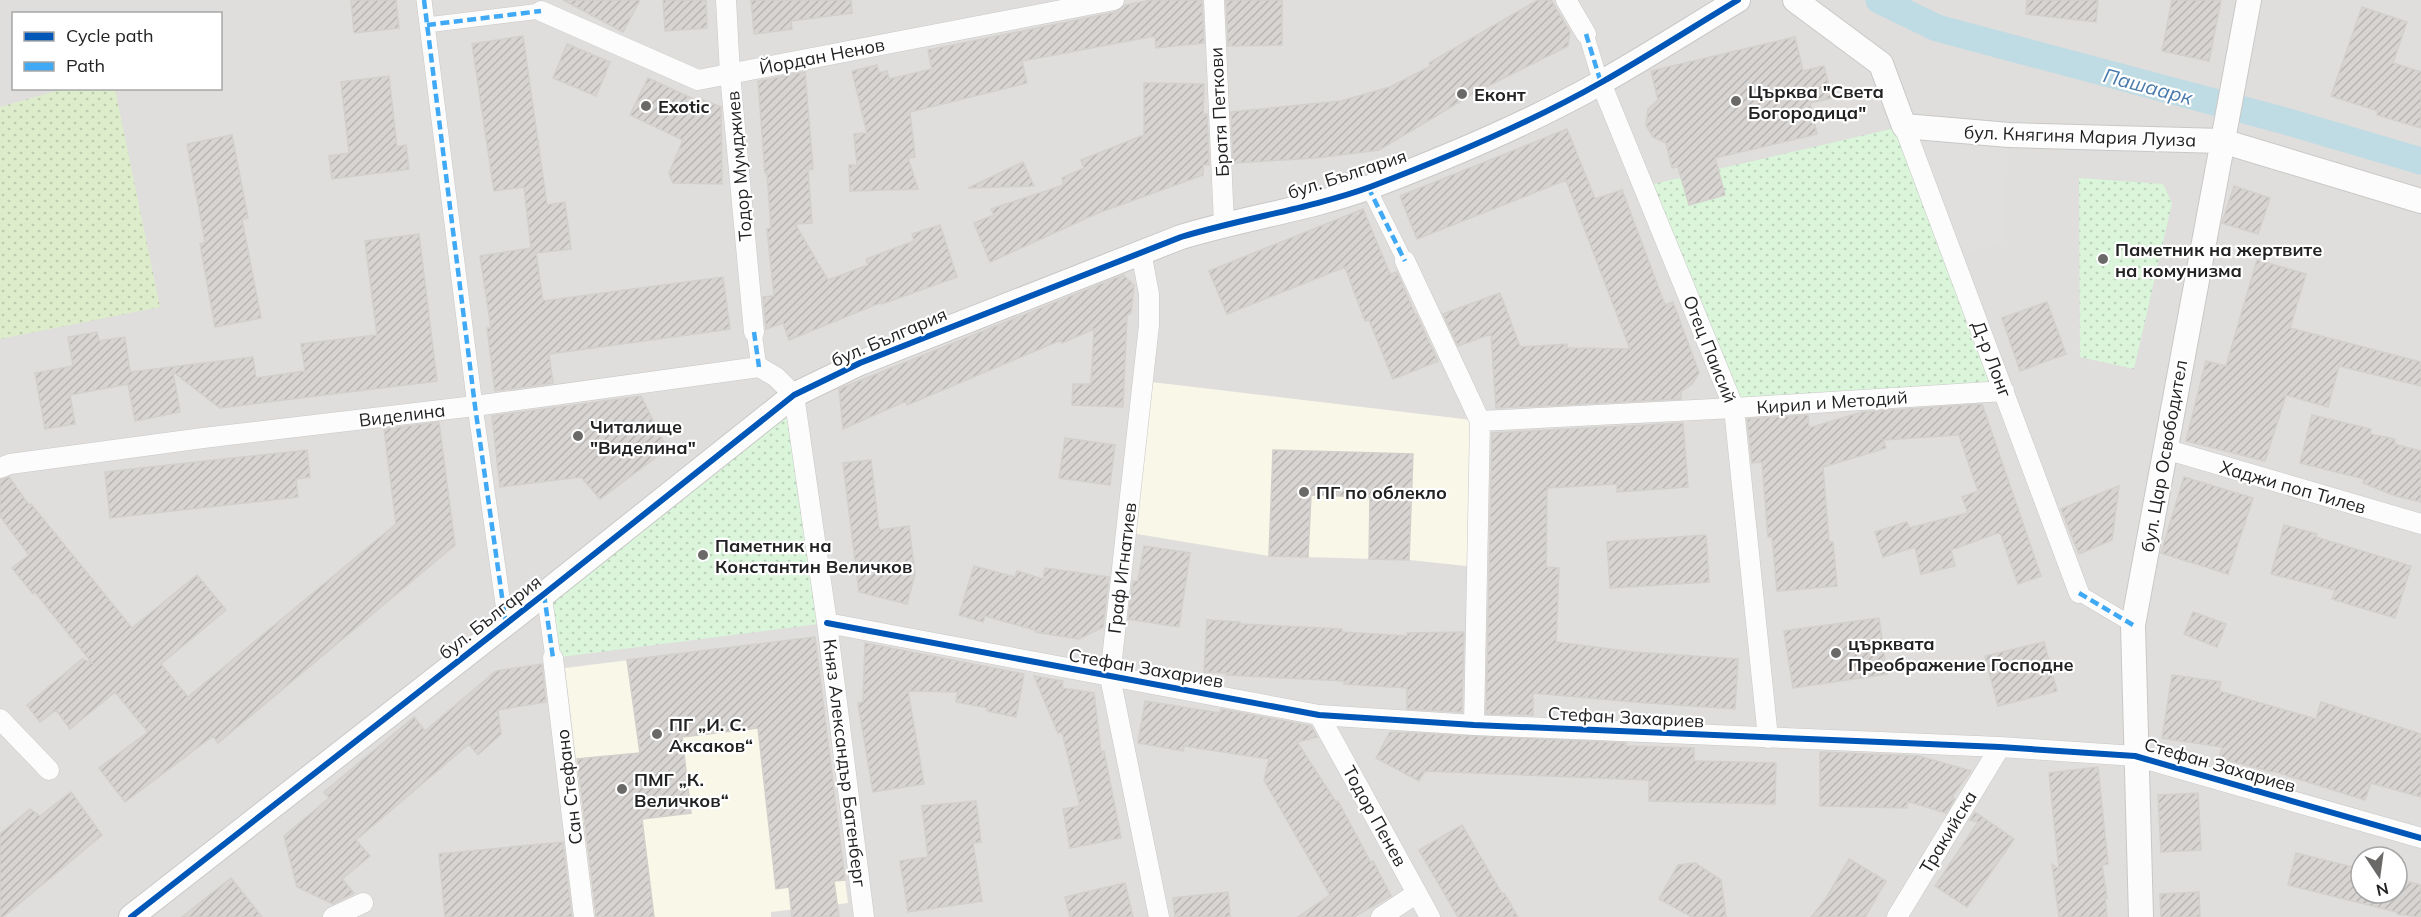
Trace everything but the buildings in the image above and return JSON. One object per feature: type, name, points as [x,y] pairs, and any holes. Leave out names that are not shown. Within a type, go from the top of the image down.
[{"type":"street","points":[[424,0],[475,406],[506,625]]},
{"type":"street","name":"Тодор Мумджиев","points":[[726,0],[730,74],[754,332]]},
{"type":"street","name":"Йордан Ненов","points":[[542,11],[698,80],[1114,0]]},
{"type":"street","name":"Братя Петкови","points":[[1214,0],[1224,224]]},
{"type":"street","points":[[1566,0],[1586,34],[1601,83]]},
{"type":"street","name":"бул. България","points":[[131,917],[506,625],[794,395],[861,363],[1141,252],[1224,224],[1320,202],[1368,187],[1492,138],[1601,83],[1738,0]]},
{"type":"street","points":[[1795,0],[1881,64],[1904,126]]},
{"type":"street","name":"бул. Цар Освободител","points":[[2141,917],[2133,625],[2231,86],[2249,0]]},
{"type":"street","points":[[427,25],[542,11]]},
{"type":"street","name":"Отец Паисий","points":[[1601,83],[1734,408],[1768,738]]},
{"type":"street","name":"бул. Княгиня Мария Луиза","points":[[1904,126],[2009,135],[2222,141],[2421,201]]},
{"type":"street","name":"Д-р Лонг","points":[[1904,126],[2079,593]]},
{"type":"street","points":[[1368,187],[1480,421],[1473,725]]},
{"type":"street","name":"Граф Игнатиев","points":[[1141,252],[1149,294],[1149,325],[1110,677],[1159,917]]},
{"type":"street","points":[[754,332],[759,367],[776,377],[794,395]]},
{"type":"street","name":"Виделина","points":[[0,468],[10,464],[203,438],[475,406],[759,367]]},
{"type":"street","name":"Кирил и Методий","points":[[1480,421],[2004,391]]},
{"type":"street","name":"Княз Александър Батенберг","points":[[794,395],[827,623],[864,917]]},
{"type":"street","name":"Хаджи поп Тилев","points":[[2165,449],[2421,524]]},
{"type":"street","points":[[2079,593],[2133,625]]},
{"type":"street","points":[[544,594],[553,658]]},
{"type":"street","name":"Стефан Захариев","points":[[827,623],[1319,715],[1473,725],[2000,747],[2135,756],[2421,838]]},
{"type":"street","name":"Сан Стефано","points":[[553,658],[584,917]]},
{"type":"street","name":"Тодор Пенев","points":[[1319,715],[1430,917]]},
{"type":"street","points":[[0,719],[49,770]]},
{"type":"street","name":"Тракийска","points":[[1897,917],[2000,747]]},
{"type":"street","points":[[1381,917],[1417,893]]},
{"type":"street","points":[[333,917],[363,903]]},
{"type":"shaded area","points":[[0,0],[2421,0],[2421,917],[0,917]]},
{"type":"shaded area","points":[[1904,127],[2009,135],[2002,243],[1953,255]]},
{"type":"shaded area","name":"ПГ по облекло","points":[[1143,381],[1480,421],[1476,567],[1409,560],[1269,556],[1125,532]]},
{"type":"shaded area","points":[[815,637],[848,903],[771,912],[771,917],[595,917],[565,668]]},
{"type":"green space","points":[[59,90],[115,90],[160,307],[0,339],[0,107]]},
{"type":"green space","points":[[1904,126],[2004,391],[1734,408],[1645,186]]},
{"type":"green space","points":[[2079,178],[2163,184],[2172,203],[2134,369],[2080,357]]},
{"type":"green space","points":[[794,395],[827,623],[553,658],[544,594]]},
{"type":"waterway","name":"Пашаарк","points":[[1879,0],[1937,28],[2285,121],[2421,161]]},
{"type":"marked path","points":[[424,0],[475,406],[506,625]]},
{"type":"marked path","points":[[427,25],[541,11]]},
{"type":"marked path","points":[[1586,34],[1601,83]]},
{"type":"marked path","points":[[1368,187],[1405,261]]},
{"type":"marked path","points":[[754,332],[759,367]]},
{"type":"marked path","points":[[2079,593],[2133,625]]},
{"type":"marked path","points":[[544,594],[553,658]]},
{"type":"cycle path","points":[[131,917],[794,395],[860,363],[1181,237],[1347,195],[1459,152],[1517,126],[1602,82],[1738,0]]},
{"type":"cycle path","points":[[827,623],[1319,715],[1474,725],[2000,747],[2135,756],[2421,838]]},
{"type":"place","name":"Еконт","points":[[1462,94]]},
{"type":"place","name":"Църква \"Света Богородица\"","points":[[1736,101]]},
{"type":"place","name":"Exotic","points":[[646,106]]},
{"type":"place","name":"Паметник на жертвите на комунизма","points":[[2103,259]]},
{"type":"place","name":"Читалище \"Виделина\"","points":[[578,436]]},
{"type":"place","name":"ПГ по облекло","points":[[1304,492]]},
{"type":"place","name":"Паметник на Константин Величков","points":[[703,555]]},
{"type":"place","name":"църквата Преображение Господне","points":[[1836,653]]},
{"type":"place","name":"ПГ „И. С. Аксаков“","points":[[657,734]]},
{"type":"place","name":"ПМГ „К. Величков“","points":[[622,789]]}]
